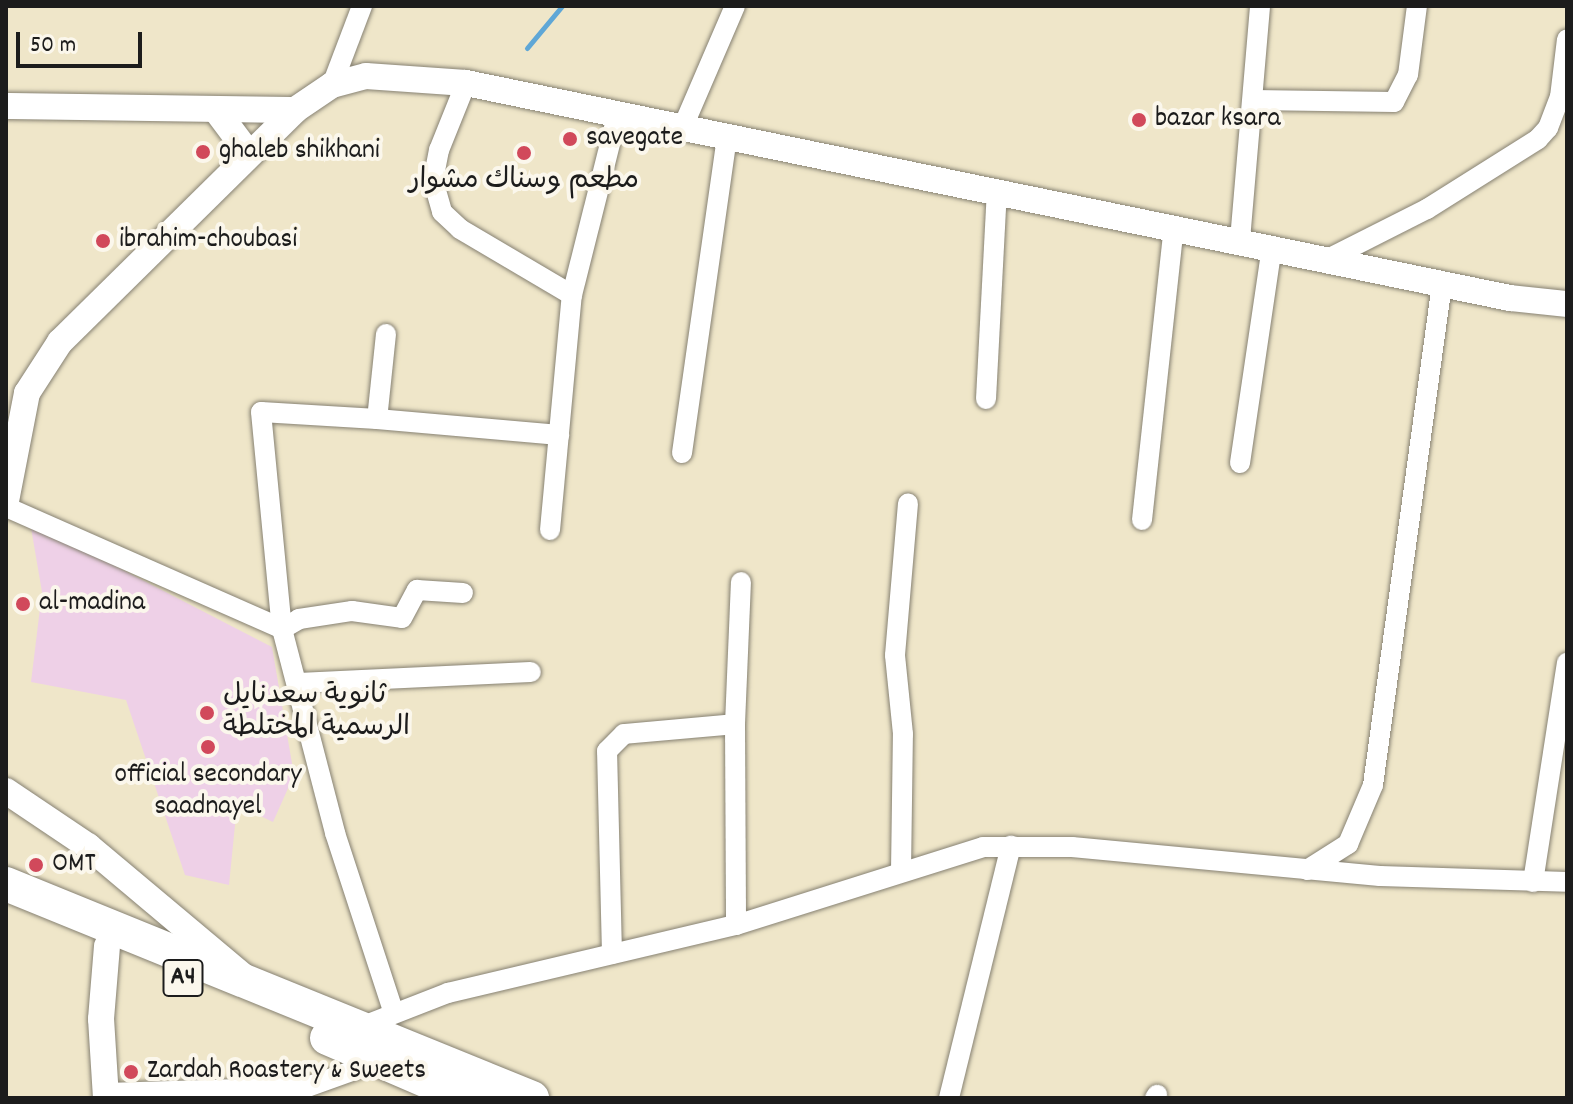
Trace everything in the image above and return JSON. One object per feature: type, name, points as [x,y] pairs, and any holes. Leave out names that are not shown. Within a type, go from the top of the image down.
[{"type":"highway","name":"A4","points":[[6,884],[252,986],[365,1048],[427,1091],[466,1098]]},
{"type":"highway","name":"A4","points":[[6,906],[365,1048],[532,1098]]},
{"type":"street","points":[[332,85],[362,6]]},
{"type":"street","points":[[682,129],[735,6]]},
{"type":"street","points":[[1240,240],[1260,6]]},
{"type":"street","points":[[1253,100],[1394,102],[1408,75],[1417,6]]},
{"type":"street","points":[[1328,259],[1427,209],[1508,159],[1548,128],[1564,97],[1567,39]]},
{"type":"street","points":[[6,501],[27,393],[45,361],[105,292],[295,110],[332,85],[385,75],[466,83],[618,112],[682,129],[1240,240],[1442,284],[1567,304]]},
{"type":"street","points":[[466,83],[439,150],[433,180],[442,212],[460,229],[572,295]]},
{"type":"street","points":[[6,106],[295,110]]},
{"type":"street","points":[[216,110],[249,154]]},
{"type":"street","points":[[550,530],[572,295],[618,112]]},
{"type":"street","points":[[682,453],[727,138]]},
{"type":"street","points":[[986,399],[997,191]]},
{"type":"street","points":[[1142,520],[1174,227]]},
{"type":"street","points":[[1240,463],[1272,247]]},
{"type":"street","points":[[1307,870],[1348,844],[1373,785],[1442,284]]},
{"type":"street","points":[[377,419],[386,334]]},
{"type":"street","points":[[393,1010],[335,833],[282,629],[261,412],[559,435]]},
{"type":"street","points":[[901,872],[903,734],[895,655],[908,504]]},
{"type":"street","points":[[6,507],[282,629]]},
{"type":"street","points":[[736,925],[735,724],[741,582]]},
{"type":"street","points":[[282,629],[299,619],[352,611],[402,618],[417,590],[463,593]]},
{"type":"street","points":[[1533,882],[1567,663]]},
{"type":"street","points":[[298,683],[531,672]]},
{"type":"street","points":[[612,954],[606,849],[610,745],[624,734],[735,724]]},
{"type":"street","points":[[6,791],[88,846],[225,957],[252,986]]},
{"type":"street","points":[[949,1098],[1011,845]]},
{"type":"street","points":[[107,946],[101,1019],[106,1095],[306,1092],[365,1048],[393,1010],[736,925],[963,850],[1011,845],[1307,870],[1567,882]]},
{"type":"shaded area","name":"ثانوية سعدنايل الرسمية المختلطة","points":[[30,522],[272,647],[294,775],[273,822],[237,805],[229,885],[185,875],[126,700],[31,682],[42,592]]},
{"type":"waterway","points":[[527,48],[562,6]]},
{"type":"place","name":"bazar ksara","points":[[1139,120]]},
{"type":"place","name":"savegate","points":[[570,139]]},
{"type":"place","name":"ghaleb shikhani","points":[[203,152]]},
{"type":"place","name":"مطعم وسناك مشوار","points":[[524,153]]},
{"type":"place","name":"ibrahim-choubasi","points":[[103,241]]},
{"type":"place","name":"al-madina","points":[[23,604]]},
{"type":"place","name":"ثانوية سعدنايل الرسمية المختلطة","points":[[207,713]]},
{"type":"place","name":"official secondary saadnayel","points":[[208,747]]},
{"type":"place","name":"OMT","points":[[36,865]]},
{"type":"place","name":"Zardah Roastery & Sweets","points":[[131,1072]]}]
